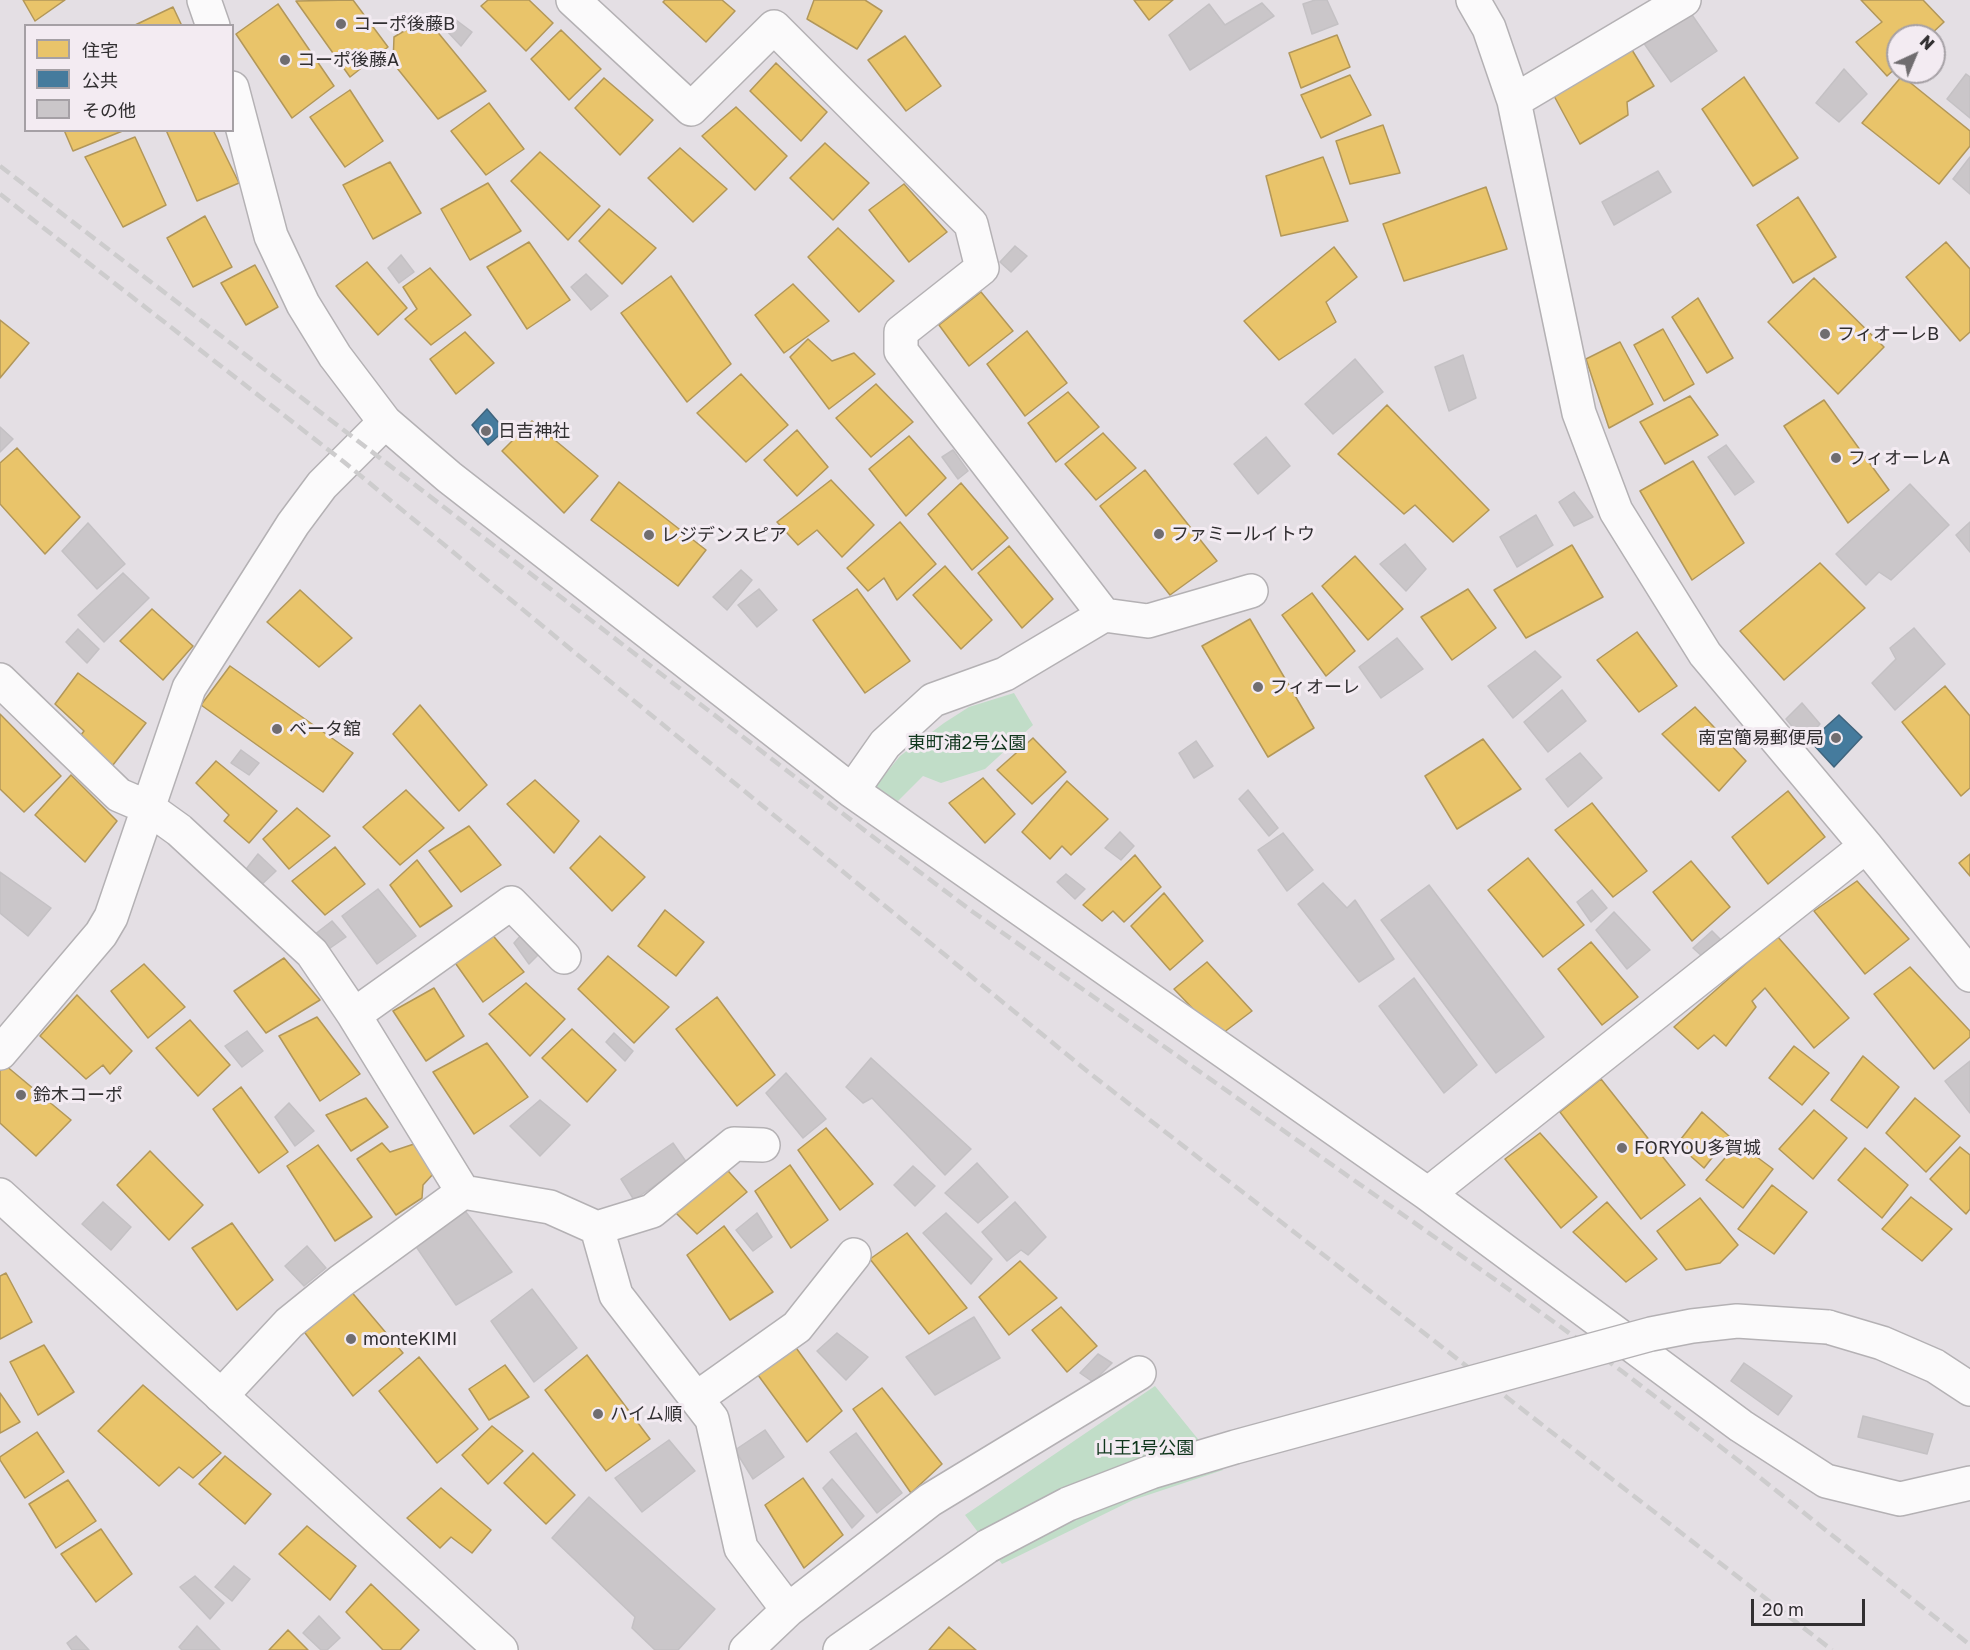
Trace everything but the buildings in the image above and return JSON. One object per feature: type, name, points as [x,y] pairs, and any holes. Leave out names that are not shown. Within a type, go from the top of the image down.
[{"type":"street","points":[[204,0],[212,24]]},
{"type":"street","points":[[573,0],[691,108],[774,27],[970,224],[982,268],[901,332],[901,351],[1104,615]]},
{"type":"street","points":[[1473,0],[1489,28],[1514,101],[1579,413],[1616,511],[1705,654],[1866,846],[1970,975]]},
{"type":"street","points":[[1514,101],[1684,0]]},
{"type":"street","points":[[234,96],[271,236],[303,304],[334,356],[385,422],[458,484],[852,791],[1428,1194],[1741,1426],[1826,1481],[1900,1499],[1970,1484]]},
{"type":"street","points":[[0,1053],[101,934],[111,917],[189,688],[292,524],[322,485],[385,422]]},
{"type":"street","points":[[852,791],[885,744],[933,700],[1005,674],[1104,615],[1148,621],[1251,591]]},
{"type":"street","points":[[0,680],[119,795],[147,807],[178,830],[312,953],[354,1015],[463,1192]]},
{"type":"street","points":[[1428,1194],[1866,846]]},
{"type":"street","points":[[354,1015],[511,903],[564,957]]},
{"type":"street","points":[[220,1396],[289,1323],[341,1281],[463,1192],[550,1208],[597,1228],[651,1211],[734,1144],[763,1145]]},
{"type":"street","points":[[0,1195],[501,1650]]},
{"type":"street","points":[[597,1228],[616,1295],[712,1419],[741,1548],[788,1610]]},
{"type":"street","points":[[696,1398],[796,1327],[854,1255]]},
{"type":"street","points":[[840,1650],[988,1546],[1068,1504],[1151,1472],[1236,1447],[1651,1335],[1692,1326],[1737,1321],[1828,1327],[1882,1343],[1935,1366],[1970,1389]]},
{"type":"street","points":[[746,1650],[788,1610],[930,1500],[1139,1373]]},
{"type":"green space","name":"東町浦2号公園","points":[[1014,693],[1033,725],[985,769],[941,783],[923,776],[898,801],[874,788],[900,756],[944,723],[969,707]]},
{"type":"green space","name":"山王1号公園","points":[[1155,1386],[1223,1470],[1133,1500],[1002,1564],[965,1515]]},
{"type":"railway","points":[[0,166],[973,912],[1623,1372],[1970,1645]]},
{"type":"railway","points":[[0,194],[344,462],[1092,1075],[1832,1650]]},
{"type":"place","name":"コーポ後藤B","points":[[341,24]]},
{"type":"place","name":"コーポ後藤A","points":[[285,60]]},
{"type":"place","name":"フィオーレB","points":[[1825,334]]},
{"type":"place","name":"日吉神社","points":[[486,431]]},
{"type":"place","name":"フィオーレA","points":[[1836,458]]},
{"type":"place","name":"ファミールイトウ","points":[[1159,534]]},
{"type":"place","name":"レジデンスピア","points":[[649,535]]},
{"type":"place","name":"フィオーレ","points":[[1258,687]]},
{"type":"place","name":"ベータ舘","points":[[277,729]]},
{"type":"place","name":"南宮簡易郵便局","points":[[1836,738]]},
{"type":"place","name":"鈴木コーポ","points":[[21,1095]]},
{"type":"place","name":"FORYOU多賀城","points":[[1622,1148]]},
{"type":"place","name":"monteKIMI","points":[[351,1339]]},
{"type":"place","name":"ハイム順","points":[[598,1414]]}]
